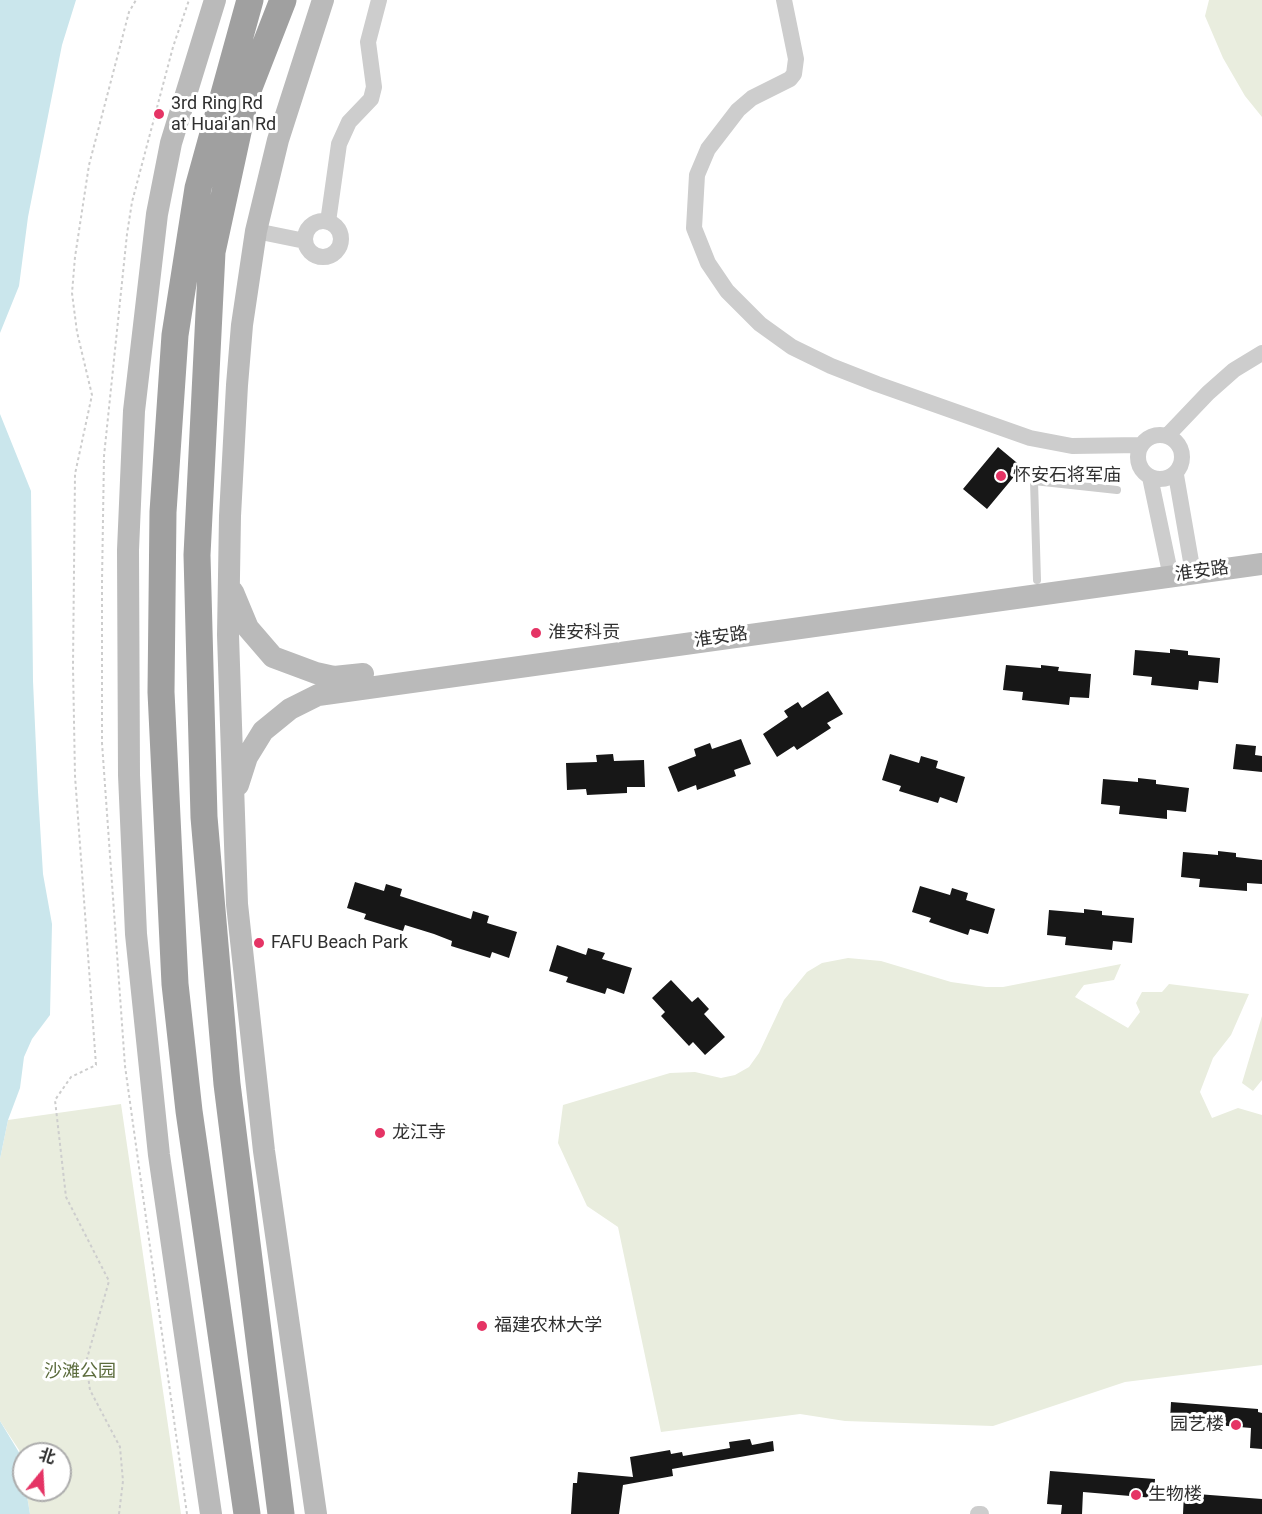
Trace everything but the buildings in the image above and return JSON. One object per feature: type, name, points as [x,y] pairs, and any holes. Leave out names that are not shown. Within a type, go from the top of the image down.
[{"type":"highway","points":[[247,1514],[189,1111],[177,996],[161,692],[163,513],[175,335],[198,188],[250,0]]},
{"type":"highway","points":[[281,1514],[227,1084],[204,817],[197,555],[212,252],[246,95],[283,0]]},
{"type":"main road","points":[[211,1514],[159,1155],[136,934],[129,775],[128,550],[134,411],[157,214],[171,143],[215,0]]},
{"type":"main road","points":[[246,95],[296,0]]},
{"type":"main road","points":[[316,1514],[263,1139],[237,904],[230,740],[230,579],[238,373],[256,231],[284,120],[323,0]]},
{"type":"main road","name":"淮安路","points":[[234,798],[247,757],[263,731],[290,709],[318,695],[1181,568],[1262,549]]},
{"type":"main road","name":"淮安路","points":[[230,579],[240,613],[248,628],[273,657],[297,668],[334,677],[1036,580],[1262,564]]},
{"type":"street","points":[[328,222],[339,144],[349,122],[371,99],[374,87],[368,42],[379,0]]},
{"type":"street","points":[[784,0],[796,59],[794,74],[790,79],[752,98],[738,110],[708,148],[696,176],[694,228],[708,263],[741,308],[775,336],[806,355],[868,381],[1030,438],[1072,446],[1141,445]]},
{"type":"street","points":[[256,231],[305,241],[315,256],[321,257],[333,255],[341,240],[338,229],[328,222],[312,225],[305,241]]},
{"type":"street","points":[[1167,436],[1208,393],[1234,370],[1262,353]]},
{"type":"street","points":[[1152,436],[1167,436],[1179,445],[1182,452],[1181,466],[1176,475],[1181,568],[1150,477],[1140,466],[1138,452],[1141,445],[1152,436]]},
{"type":"street","points":[[1150,477],[1164,479],[1176,475]]},
{"type":"lane","points":[[1036,580],[1034,481],[1117,490]]},
{"type":"path","points":[[119,1514],[123,1481],[120,1447],[90,1390],[86,1362],[109,1281],[66,1197],[55,1100],[71,1077],[96,1065],[75,776],[73,666],[75,474],[92,395],[77,333],[72,293],[77,227],[89,165],[129,12],[136,0]]},
{"type":"green space","points":[[1209,0],[1262,0],[1262,117],[1245,96],[1223,58],[1205,16]]},
{"type":"green space","points":[[848,958],[881,961],[951,982],[986,987],[1003,987],[1121,964],[1114,980],[1084,985],[1075,997],[1128,1028],[1140,1012],[1136,1003],[1142,992],[1162,992],[1169,984],[1249,994],[1231,1035],[1213,1058],[1200,1092],[1212,1118],[1238,1108],[1262,1115],[1262,1365],[1125,1382],[993,1426],[845,1421],[800,1414],[661,1432],[618,1227],[587,1206],[558,1143],[563,1105],[670,1073],[695,1072],[721,1078],[735,1075],[749,1067],[759,1053],[784,1000],[807,972],[822,963]]},
{"type":"green space","points":[[1262,1016],[1262,1080],[1253,1091],[1242,1083]]},
{"type":"green space","name":"沙滩公园","points":[[121,1104],[181,1514],[30,1514],[28,1502],[72,1502],[72,1442],[14,1442],[0,1421],[0,1159],[8,1120]]},
{"type":"water","points":[[0,0],[76,0],[62,45],[28,217],[19,286],[0,333]]},
{"type":"water","points":[[0,414],[31,491],[33,681],[38,792],[43,874],[52,924],[50,1015],[32,1039],[24,1057],[20,1088],[8,1120],[0,1159]]},
{"type":"water","points":[[0,1421],[13,1442],[12,1502],[28,1502],[30,1514],[0,1514]]},
{"type":"place","name":"3rd Ring Rd at Huai'an Rd","points":[[159,114]]},
{"type":"place","name":"怀安石将军庙","points":[[1001,476]]},
{"type":"place","name":"淮安科贡","points":[[536,633]]},
{"type":"place","name":"FAFU Beach Park","points":[[259,943]]},
{"type":"place","name":"龙江寺","points":[[380,1133]]},
{"type":"place","name":"福建农林大学","points":[[482,1326]]},
{"type":"place","name":"园艺楼","points":[[1236,1425]]},
{"type":"place","name":"生物楼","points":[[1136,1495]]}]
